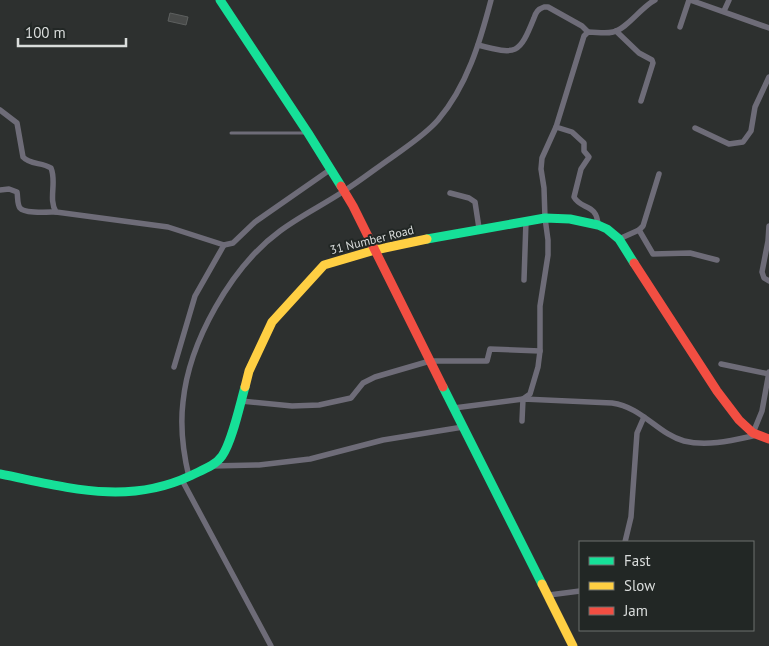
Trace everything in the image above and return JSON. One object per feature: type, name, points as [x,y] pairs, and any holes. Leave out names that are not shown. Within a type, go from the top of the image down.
[{"type":"main road","points":[[220,0],[344,190],[574,646]]},
{"type":"main road","name":"31 Number Road","points":[[0,474],[109,493],[147,490],[182,480],[211,466],[222,456],[249,371],[272,322],[324,265],[375,250],[479,228],[545,218],[598,225],[607,229],[619,239],[717,391],[739,420],[756,434],[769,440]]},
{"type":"street","points":[[271,646],[182,480],[184,459],[182,439],[183,401],[194,356],[206,326],[224,292],[241,268],[279,232],[401,151],[437,121],[462,82],[474,58],[491,0]]},
{"type":"street","points":[[478,45],[507,51],[520,47],[537,11],[544,6],[573,21],[588,32],[606,33],[616,32],[646,5],[655,0]]},
{"type":"street","points":[[680,27],[690,0],[769,28]]},
{"type":"street","points":[[724,11],[728,0]]},
{"type":"street","points":[[522,421],[523,398],[530,392],[540,351],[540,306],[548,255],[542,158],[556,127],[582,39],[588,32]]},
{"type":"street","points":[[616,32],[639,53],[654,63],[641,100]]},
{"type":"street","points":[[695,128],[729,144],[743,142],[752,131],[755,107],[769,77]]},
{"type":"street","points":[[0,110],[16,123],[23,157],[26,161],[52,168],[53,203],[56,212]]},
{"type":"street","points":[[556,127],[572,132],[584,142],[584,151],[589,157],[581,169],[574,197],[577,202],[592,209],[596,214],[598,225]]},
{"type":"street","points":[[0,190],[9,189],[17,192],[22,210],[56,212],[168,227],[224,245],[232,244],[255,222],[332,170]]},
{"type":"street","points":[[619,239],[639,230],[644,224],[659,174]]},
{"type":"street","points":[[450,193],[469,198],[475,202],[479,228]]},
{"type":"street","points":[[524,280],[526,220]]},
{"type":"street","points":[[769,226],[762,272],[764,278],[769,281]]},
{"type":"street","points":[[639,230],[653,254],[690,253],[717,260]]},
{"type":"street","points":[[174,367],[195,296],[224,245]]},
{"type":"street","points":[[241,401],[301,406],[320,405],[350,398],[369,379],[430,361],[487,361],[490,349],[540,351]]},
{"type":"street","points":[[454,408],[523,398],[621,404],[635,410],[683,441],[708,444],[756,434],[769,373],[721,364]]},
{"type":"street","points":[[625,541],[631,517],[637,433],[644,417]]},
{"type":"street","points":[[211,466],[250,466],[292,462],[320,457],[397,437],[463,427]]},
{"type":"street","points":[[549,595],[579,591]]},
{"type":"lane","points":[[231,133],[308,133]]},
{"type":"building","points":[[170,13],[188,17],[186,25],[168,21]]},
{"type":"traffic: fast","points":[[220,0],[341,186]]},
{"type":"traffic: fast","points":[[427,239],[545,218],[570,219],[598,225],[607,229],[619,239],[634,263]]},
{"type":"traffic: fast","points":[[0,474],[96,491],[143,490],[166,485],[208,468],[222,456],[226,450],[245,387]]},
{"type":"traffic: fast","points":[[443,387],[542,584]]},
{"type":"traffic: slow","points":[[245,387],[249,371],[272,322],[324,265],[375,250],[427,239]]},
{"type":"traffic: slow","points":[[542,584],[573,646]]},
{"type":"traffic: jam","points":[[341,186],[353,206],[443,387]]},
{"type":"traffic: jam","points":[[634,263],[717,391],[739,420],[753,433],[769,439]]}]
